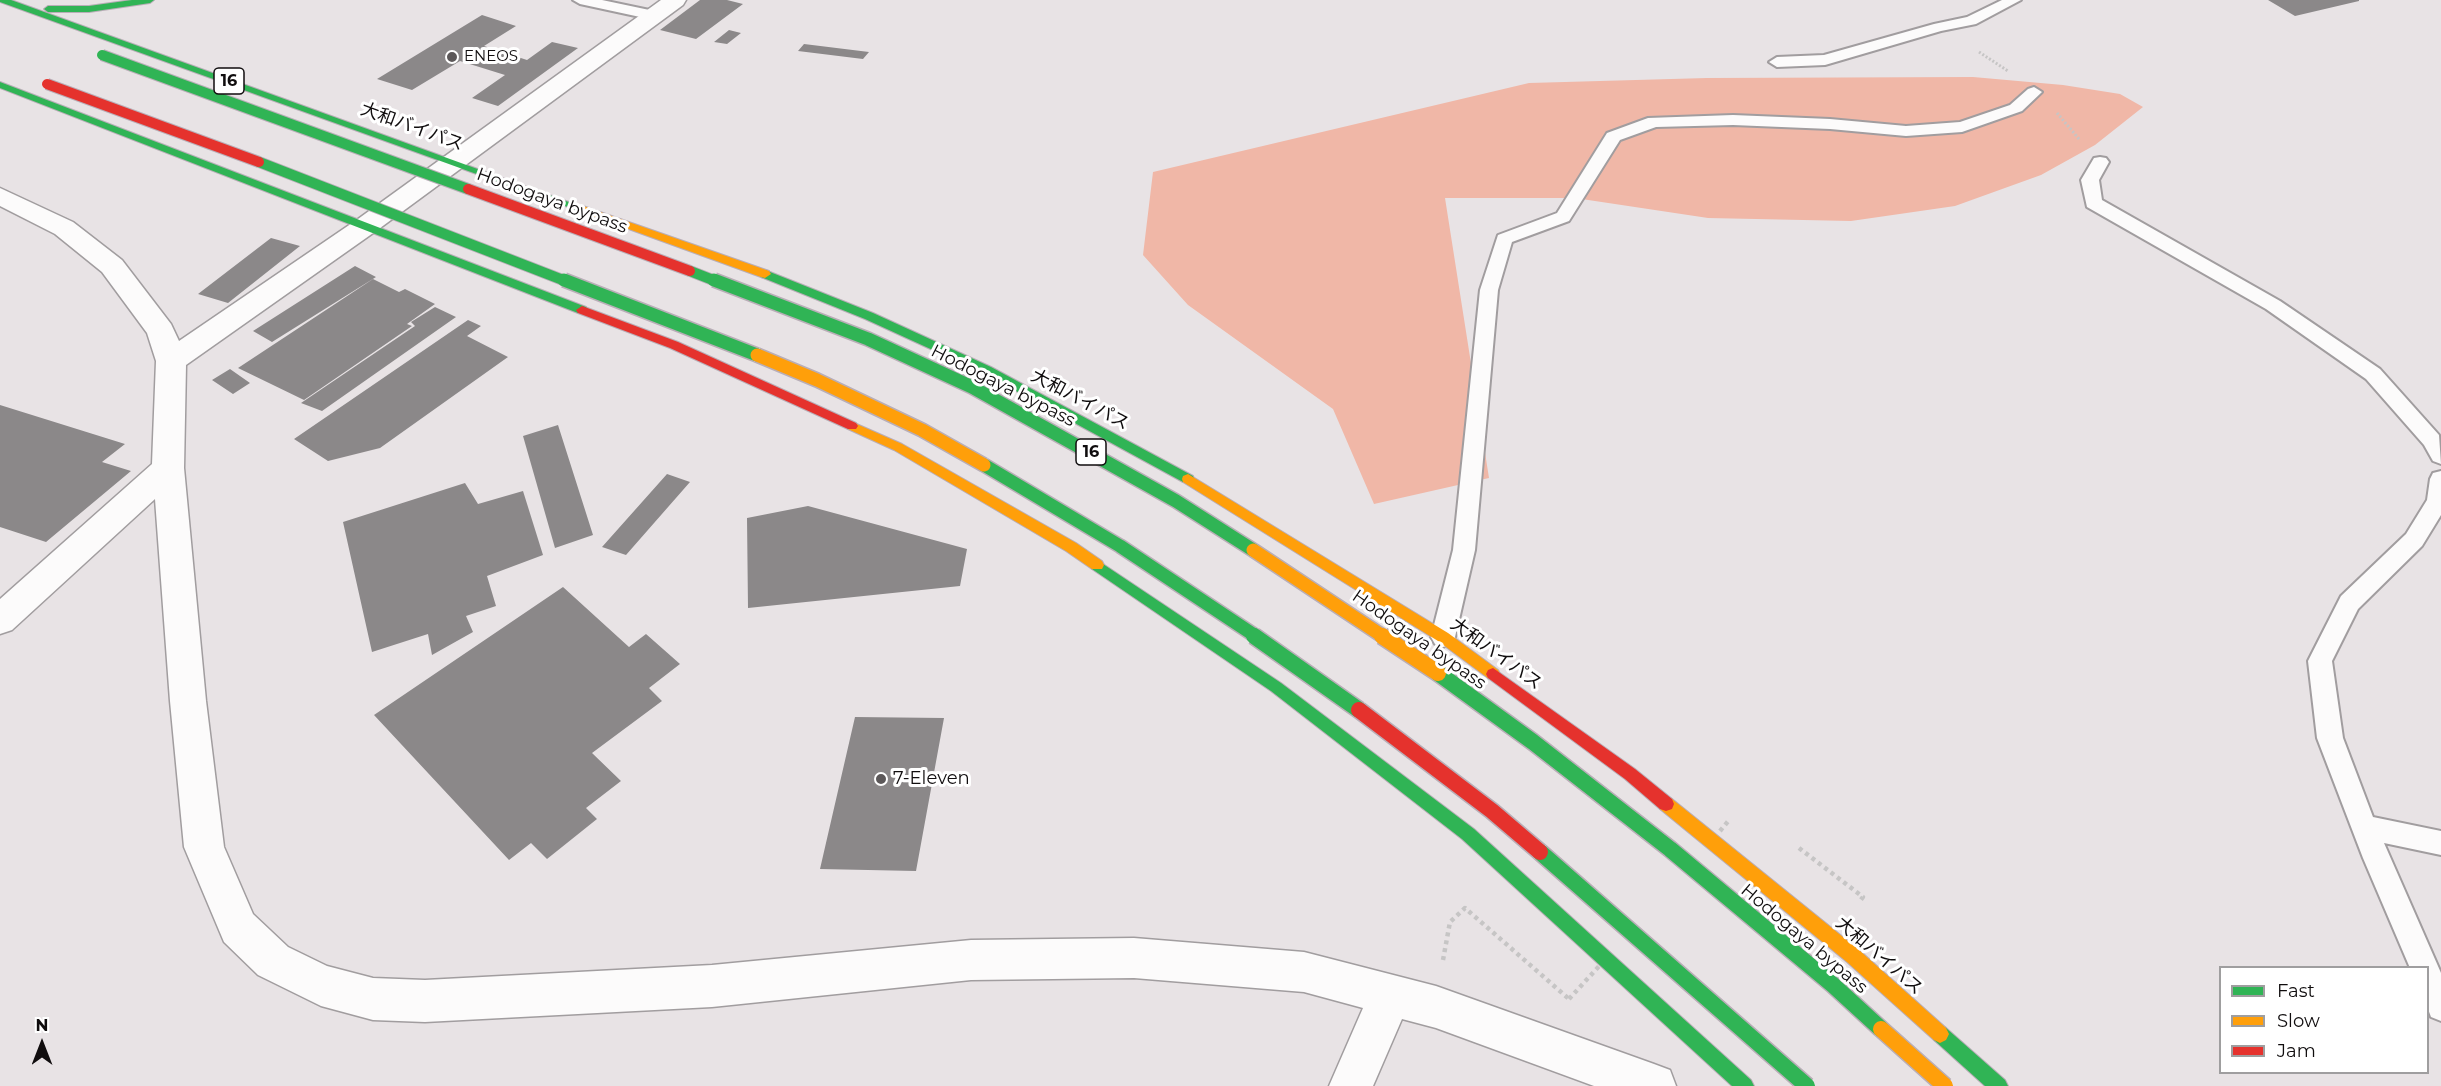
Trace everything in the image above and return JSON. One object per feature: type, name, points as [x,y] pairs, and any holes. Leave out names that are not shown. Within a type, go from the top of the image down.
[{"type":"highway","name":"大和バイパス","points":[[3,0],[456,161],[770,276],[869,316],[987,370],[1201,486],[1443,637],[1639,781],[1853,956],[1999,1086]]},
{"type":"highway","points":[[20,6],[57,10],[89,9],[150,0]]},
{"type":"highway","points":[[140,50],[133,36],[138,24],[161,0]]},
{"type":"highway","name":"Hodogaya bypass","points":[[95,53],[602,238],[868,339],[972,387],[1073,442],[1176,501],[1282,568],[1417,658],[1533,742],[1679,856],[1833,985],[1946,1086]]},
{"type":"highway","points":[[38,81],[235,153],[700,332],[817,380],[922,430],[1120,546],[1234,621],[1371,719],[1482,804],[1606,908],[1807,1086]]},
{"type":"highway","points":[[3,87],[367,225],[674,345],[888,442],[1071,547],[1276,687],[1468,834],[1745,1086]]},
{"type":"street","points":[[171,361],[367,225],[675,0]]},
{"type":"street","points":[[0,196],[64,228],[112,266],[161,331],[171,361],[168,468],[188,700],[204,847],[238,928],[273,961],[321,985],[373,999],[425,1001],[712,986],[971,960],[1134,958],[1304,972],[1391,993],[1436,1007],[1654,1086]]},
{"type":"street","points":[[0,620],[168,468]]},
{"type":"street","points":[[1351,1086],[1391,993]]},
{"type":"lane","points":[[580,0],[654,15]]},
{"type":"lane","points":[[1778,62],[1825,60],[1939,27],[1971,21],[2014,0]]},
{"type":"lane","points":[[1443,637],[1464,550],[1489,290],[1504,239],[1563,217],[1593,174],[1613,137],[1654,122],[1733,120],[1906,131],[1962,128],[2016,108],[2034,92]]},
{"type":"lane","points":[[2100,162],[2090,180],[2093,202],[2273,305],[2373,374],[2438,445]]},
{"type":"lane","points":[[2423,966],[2364,827],[2330,738],[2320,661],[2349,603],[2415,540],[2438,501],[2441,479]]},
{"type":"lane","points":[[2364,827],[2441,843]]},
{"type":"lane","points":[[2429,980],[2441,1006]]},
{"type":"path","points":[[1793,844],[1863,897]]},
{"type":"path","points":[[1442,969],[1450,922],[1466,908],[1569,999]]},
{"type":"shaded area","points":[[1973,77],[2063,85],[2120,94],[2143,107],[2095,145],[2041,175],[1955,206],[1851,221],[1708,218],[1575,198],[1445,198],[1489,478],[1374,504],[1333,409],[1188,305],[1143,255],[1153,172],[1529,83],[1707,78]]},
{"type":"building","points":[[700,0],[727,0],[743,4],[696,39],[660,30]]},
{"type":"building","points":[[2268,0],[2359,0],[2359,1],[2295,16]]},
{"type":"building","points":[[482,15],[516,26],[484,46],[527,60],[552,42],[578,48],[498,106],[472,98],[505,75],[460,61],[412,90],[377,79]]},
{"type":"building","points":[[729,30],[741,33],[727,44],[714,42]]},
{"type":"building","points":[[804,44],[869,52],[863,59],[798,51]]},
{"type":"building","points":[[271,238],[300,246],[228,303],[198,294]]},
{"type":"building","points":[[355,266],[376,277],[272,342],[253,331]]},
{"type":"building","points":[[373,279],[399,292],[405,289],[435,304],[407,324],[412,326],[304,400],[238,368]]},
{"type":"building","points":[[435,307],[456,317],[322,411],[301,403],[415,326],[411,322]]},
{"type":"building","points":[[468,320],[481,326],[467,336],[508,357],[380,448],[328,461],[294,439]]},
{"type":"building","points":[[230,369],[250,383],[233,394],[212,380]]},
{"type":"building","points":[[0,405],[125,444],[102,462],[131,471],[46,542],[0,527]]},
{"type":"building","points":[[558,425],[593,535],[555,548],[523,436]]},
{"type":"building","points":[[667,474],[690,482],[626,555],[602,547]]},
{"type":"building","points":[[465,483],[478,504],[523,491],[543,555],[487,576],[496,606],[466,616],[473,632],[432,655],[428,634],[372,652],[343,522]]},
{"type":"building","points":[[808,506],[967,549],[960,586],[748,608],[747,518]]},
{"type":"building","points":[[563,587],[629,647],[646,634],[680,664],[649,688],[662,701],[592,753],[621,781],[586,808],[597,819],[547,859],[531,843],[509,860],[374,715]]},
{"type":"building","points":[[855,717],[944,718],[916,871],[820,869]]},
{"type":"traffic: fast","points":[[3,0],[583,209]]},
{"type":"traffic: fast","points":[[48,9],[89,9],[150,0]]},
{"type":"traffic: fast","points":[[102,55],[468,189]]},
{"type":"traffic: fast","points":[[0,85],[582,310]]},
{"type":"traffic: fast","points":[[259,162],[757,355]]},
{"type":"traffic: fast","points":[[690,271],[868,339],[972,387],[1176,501],[1253,550]]},
{"type":"traffic: fast","points":[[765,274],[869,316],[987,370],[1188,479]]},
{"type":"traffic: fast","points":[[984,465],[1120,546],[1234,621],[1359,710]]},
{"type":"traffic: fast","points":[[1097,565],[1276,687],[1468,834],[1745,1086]]},
{"type":"traffic: fast","points":[[1438,673],[1533,742],[1670,849],[1833,985],[1881,1029]]},
{"type":"traffic: fast","points":[[1540,852],[1807,1086]]},
{"type":"traffic: fast","points":[[1940,1034],[1999,1086]]},
{"type":"traffic: slow","points":[[583,209],[765,274]]},
{"type":"traffic: slow","points":[[757,355],[817,380],[922,430],[984,465]]},
{"type":"traffic: slow","points":[[852,426],[898,447],[1071,547],[1097,565]]},
{"type":"traffic: slow","points":[[1188,479],[1443,637],[1493,674]]},
{"type":"traffic: slow","points":[[1253,550],[1438,673]]},
{"type":"traffic: slow","points":[[1666,804],[1853,956],[1940,1034]]},
{"type":"traffic: slow","points":[[1881,1029],[1945,1086]]},
{"type":"traffic: jam","points":[[47,84],[259,162]]},
{"type":"traffic: jam","points":[[468,189],[690,271]]},
{"type":"traffic: jam","points":[[582,310],[674,345],[852,426]]},
{"type":"traffic: jam","points":[[1493,674],[1630,774],[1666,804]]},
{"type":"traffic: jam","points":[[1359,710],[1492,811],[1540,852]]},
{"type":"place","name":"ENEOS","points":[[452,57]]},
{"type":"place","name":"7-Eleven","points":[[881,779]]}]
